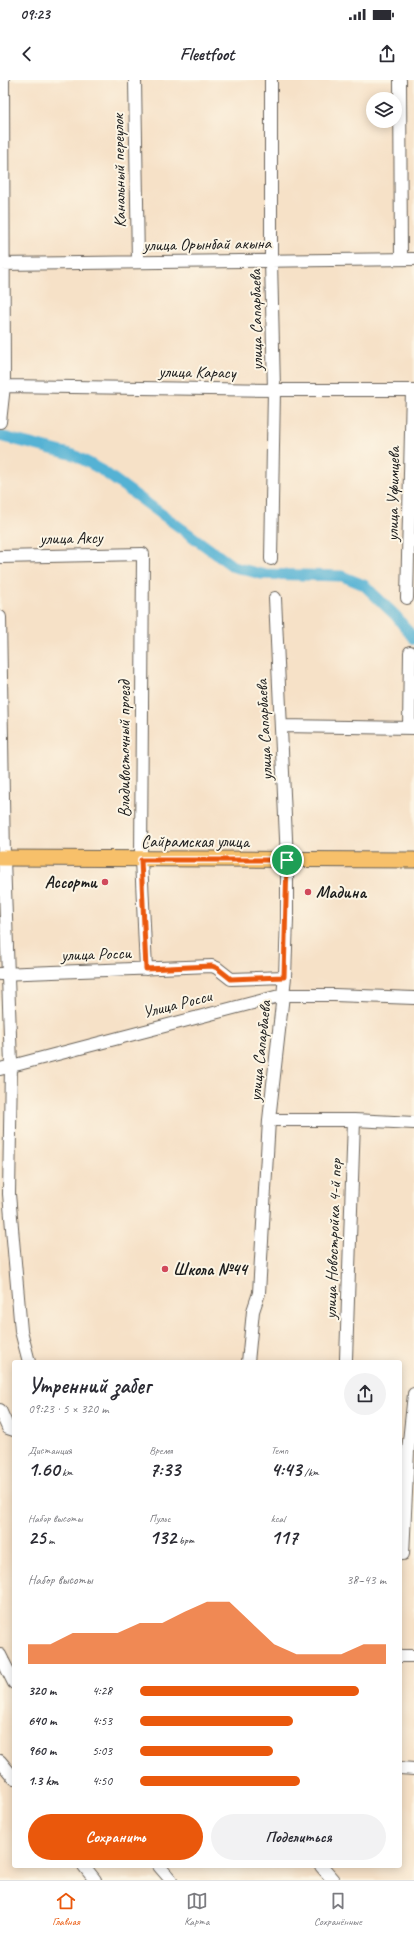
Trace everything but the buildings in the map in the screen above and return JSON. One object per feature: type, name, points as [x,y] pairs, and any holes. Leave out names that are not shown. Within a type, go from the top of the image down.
[{"type":"main road","name":"Сайрамская улица","points":[[2,858],[141,860],[414,860]]},
{"type":"street","points":[[0,422],[4,386],[3,80]]},
{"type":"street","name":"Канальный переулок","points":[[135,80],[138,262]]},
{"type":"street","name":"улица Сапарбаева","points":[[271,80],[271,261],[274,390],[271,559]]},
{"type":"street","points":[[400,80],[401,259]]},
{"type":"street","name":"улица Орынбай акына","points":[[3,264],[414,259]]},
{"type":"street","name":"улица Карасу","points":[[4,386],[274,390],[413,390]]},
{"type":"street","name":"улица Уфимцева","points":[[407,598],[413,390]]},
{"type":"street","name":"улица Аксу","points":[[0,557],[143,554]]},
{"type":"street","name":"Владивосточный проезд","points":[[143,554],[141,860],[146,969]]},
{"type":"street","name":"улица Сапарбаева","points":[[248,1360],[252,1311],[259,1293],[269,1120],[284,977],[287,860],[275,598]]},
{"type":"street","points":[[0,617],[5,1195],[22,1331],[29,1360]]},
{"type":"street","points":[[281,726],[412,728],[410,652]]},
{"type":"street","name":"улица Росси","points":[[4,974],[212,966],[231,979],[284,977]]},
{"type":"street","name":"Улица Росси","points":[[5,1067],[283,995],[414,998]]},
{"type":"street","points":[[269,1120],[354,1120],[414,1123]]},
{"type":"street","name":"улица Новостройка 4-й пер","points":[[346,1359],[354,1120]]},
{"type":"street","points":[[406,1554],[408,1450],[414,1394]]},
{"type":"street","points":[[0,1410],[8,1428],[12,1429]]},
{"type":"street","points":[[0,1655],[12,1679]]},
{"type":"street","points":[[402,1656],[414,1656]]},
{"type":"street","points":[[0,1761],[12,1776]]},
{"type":"street","points":[[402,1768],[414,1769]]},
{"type":"street","points":[[86,1868],[95,1880]]},
{"type":"street","points":[[161,1868],[171,1880]]},
{"type":"street","points":[[323,1868],[334,1880]]},
{"type":"waterway","points":[[0,436],[74,455],[100,469],[234,567],[261,574],[342,576],[364,585],[396,616],[414,639]]},
{"type":"place","name":"Ассорти","points":[[105,882]]},
{"type":"place","name":"Мадина","points":[[308,892]]},
{"type":"place","name":"Школа №44","points":[[165,1269]]},
{"type":"route","points":[[141,860],[287,860],[287,919],[284,977],[231,979],[212,966],[179,966],[146,969],[141,860]]}]
